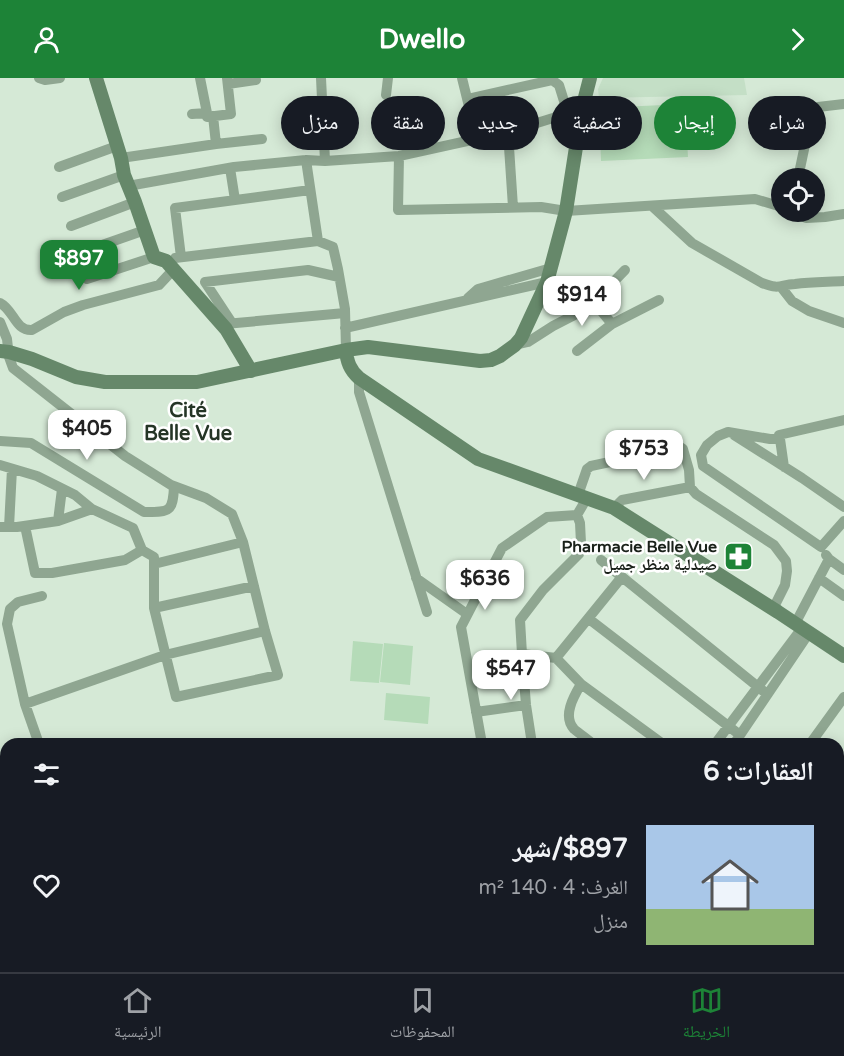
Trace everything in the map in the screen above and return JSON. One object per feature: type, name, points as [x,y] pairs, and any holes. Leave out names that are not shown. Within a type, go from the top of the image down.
[{"type":"main road","points":[[96,78],[126,180],[145,230],[164,263],[227,324],[226,329],[251,371]]},
{"type":"main road","points":[[585,96],[590,78]]},
{"type":"main road","points":[[4,351],[32,359],[76,377],[105,382],[197,382],[368,347],[480,361],[491,360],[515,345],[521,338],[549,275],[566,212],[576,150]]},
{"type":"main road","points":[[346,350],[350,367],[359,378],[478,459],[614,508],[844,656]]},
{"type":"street","points":[[39,78],[45,80],[60,78]]},
{"type":"street","points":[[201,78],[216,144]]},
{"type":"street","points":[[321,78],[325,161]]},
{"type":"street","points":[[386,95],[388,78]]},
{"type":"street","points":[[462,78],[467,96]]},
{"type":"street","points":[[192,114],[231,114],[227,81],[256,80]]},
{"type":"street","points":[[477,96],[515,83],[550,80],[559,85],[562,96]]},
{"type":"street","points":[[800,168],[806,140],[818,106],[844,104]]},
{"type":"street","points":[[59,167],[119,152],[262,139]]},
{"type":"street","points":[[62,197],[126,180],[306,160],[325,161],[399,156],[457,143]]},
{"type":"street","points":[[509,150],[513,207]]},
{"type":"street","points":[[399,156],[398,210],[541,207],[566,212],[755,199],[771,204]]},
{"type":"street","points":[[306,160],[318,241]]},
{"type":"street","points":[[230,168],[235,200]]},
{"type":"street","points":[[180,257],[174,208],[310,190]]},
{"type":"street","points":[[71,226],[135,202]]},
{"type":"street","points":[[652,206],[692,243],[772,287],[844,281]]},
{"type":"street","points":[[825,218],[844,214]]},
{"type":"street","points":[[85,252],[145,230]]},
{"type":"street","points":[[87,279],[164,263],[180,257],[318,241],[333,247],[345,313],[346,350]]},
{"type":"street","points":[[0,303],[22,328],[33,330],[83,304],[159,285],[164,263]]},
{"type":"street","points":[[339,277],[309,270],[205,282],[227,324],[345,313]]},
{"type":"street","points":[[515,345],[528,342],[586,309],[625,270]]},
{"type":"street","points":[[345,328],[465,300],[485,286],[549,275]]},
{"type":"street","points":[[781,287],[792,301],[809,311],[844,323]]},
{"type":"street","points":[[577,351],[612,324],[659,300]]},
{"type":"street","points":[[594,302],[612,324]]},
{"type":"street","points":[[0,322],[8,339],[4,351],[13,368],[125,456],[174,486],[206,498],[232,514],[243,542],[278,675],[176,697],[154,608],[154,556],[142,550],[134,528],[92,510],[75,495],[37,476],[0,465]]},
{"type":"street","points":[[359,378],[359,392],[427,612]]},
{"type":"street","points":[[784,467],[779,435],[844,420]]},
{"type":"street","points":[[780,439],[728,432],[718,436],[707,445],[701,455],[703,466],[821,547],[829,559],[844,570]]},
{"type":"street","points":[[728,432],[844,507]]},
{"type":"street","points":[[0,441],[31,443],[144,512],[163,512],[170,508],[173,502],[174,486]]},
{"type":"street","points":[[531,738],[526,705],[520,620],[543,590],[579,554],[580,523],[577,515],[583,497],[587,469],[591,466],[680,447],[683,449],[689,470],[690,487],[696,494],[774,544],[786,561],[785,585],[773,609]]},
{"type":"street","points":[[12,469],[5,527],[58,521],[92,510]]},
{"type":"street","points":[[614,508],[622,501],[690,487]]},
{"type":"street","points":[[58,521],[62,489]]},
{"type":"street","points":[[481,738],[460,627],[502,548],[547,517],[577,515]]},
{"type":"street","points":[[821,547],[844,521]]},
{"type":"street","points":[[25,526],[35,573],[52,573],[125,560],[142,550]]},
{"type":"street","points":[[154,564],[243,542]]},
{"type":"street","points":[[738,738],[763,691],[802,628],[819,578],[829,559]]},
{"type":"street","points":[[601,560],[763,691]]},
{"type":"street","points":[[416,578],[467,614]]},
{"type":"street","points":[[556,658],[621,578]]},
{"type":"street","points":[[819,578],[844,596]]},
{"type":"street","points":[[154,608],[254,586]]},
{"type":"street","points":[[37,738],[25,704],[6,624],[10,609],[18,602],[42,596]]},
{"type":"street","points":[[590,619],[728,726],[736,738]]},
{"type":"street","points":[[25,704],[165,655],[265,631]]},
{"type":"street","points":[[522,654],[556,658],[581,684],[655,738]]},
{"type":"street","points":[[581,684],[573,698],[569,714],[572,727],[586,738]]},
{"type":"street","points":[[720,738],[728,726],[763,691]]},
{"type":"street","points":[[814,738],[844,697]]},
{"type":"street","points":[[476,712],[526,705]]},
{"type":"shaded area","points":[[603,78],[744,78],[747,95],[599,96],[598,89]]},
{"type":"shaded area","points":[[654,105],[654,150],[688,150],[688,157],[601,161],[601,150],[642,150],[642,106]]},
{"type":"shaded area","points":[[353,641],[383,644],[379,683],[350,681]]},
{"type":"shaded area","points":[[384,643],[413,646],[410,685],[380,682]]},
{"type":"shaded area","points":[[386,693],[430,697],[428,724],[384,720]]},
{"type":"place","name":"Pharmacie Belle Vue صيدلية منظر جميل","points":[[738,556]]},
{"type":"district","name":"Cité Belle Vue","points":[[188,422]]}]
